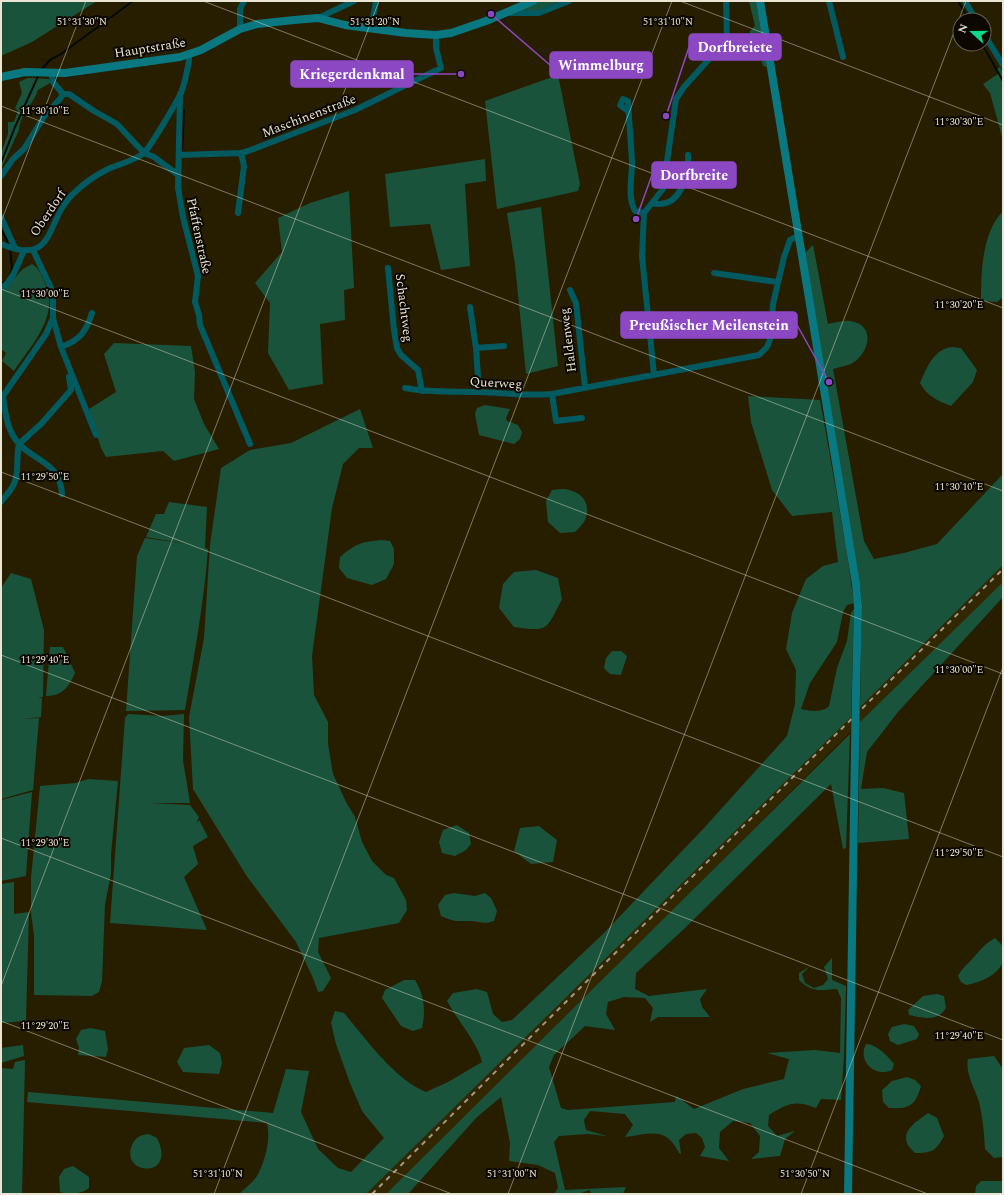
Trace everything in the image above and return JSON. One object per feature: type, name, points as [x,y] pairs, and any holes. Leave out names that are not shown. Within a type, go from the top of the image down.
[{"type":"main road","name":"Hauptstraße","points":[[1,78],[44,72],[74,72],[189,55],[240,29],[274,22],[318,18],[345,26],[436,35],[459,31],[507,13],[533,1]]},
{"type":"main road","points":[[760,1],[857,591],[848,1194]]},
{"type":"street","points":[[240,29],[240,8],[244,1]]},
{"type":"street","points":[[318,18],[354,1]]},
{"type":"street","points":[[371,29],[376,1]]},
{"type":"street","name":"Hauptstraße","points":[[507,13],[539,13],[569,1]]},
{"type":"street","points":[[654,375],[642,256],[644,213],[663,189],[676,99],[684,87],[726,38],[726,1]]},
{"type":"street","points":[[829,1],[843,57]]},
{"type":"street","points":[[965,1],[971,12]]},
{"type":"street","name":"Maschinenstraße","points":[[179,155],[241,153],[279,140],[355,110],[440,68],[436,48],[436,35]]},
{"type":"street","points":[[992,47],[1003,65]]},
{"type":"street","points":[[144,153],[180,94],[189,61],[189,55]]},
{"type":"street","points":[[44,72],[63,94]]},
{"type":"street","points":[[1,176],[13,159],[24,149],[45,115],[63,94],[69,94],[117,124],[144,153],[154,156],[177,174]]},
{"type":"street","name":"Pfaffenstraße","points":[[180,94],[179,155],[177,174],[183,218],[198,276],[195,302],[200,315],[200,325],[250,444]]},
{"type":"street","points":[[628,111],[632,205],[635,211],[644,213]]},
{"type":"street","name":"Oberdorf","points":[[1,244],[24,251],[33,250],[48,237],[63,206],[73,193],[107,170],[144,153]]},
{"type":"street","points":[[238,213],[244,166],[241,153]]},
{"type":"street","points":[[652,203],[661,204],[671,200],[682,189],[688,168],[688,155]]},
{"type":"street","points":[[1,217],[16,248]]},
{"type":"street","name":"Querweg","points":[[405,388],[422,391],[479,392],[530,396],[552,394],[759,355],[767,347],[771,337],[772,313],[777,282],[789,242],[792,238],[798,236]]},
{"type":"street","name":"Oberdorf","points":[[33,250],[51,288],[53,318],[61,349],[96,435]]},
{"type":"street","points":[[1,289],[6,285],[16,270],[24,251]]},
{"type":"street","name":"Schachtweg","points":[[388,268],[397,348],[401,355],[418,370],[422,391]]},
{"type":"street","points":[[714,273],[777,282]]},
{"type":"street","name":"Haldenweg","points":[[570,290],[576,303],[585,387]]},
{"type":"street","points":[[470,307],[476,348],[479,392]]},
{"type":"street","points":[[1,502],[16,480],[17,452],[19,444],[42,423],[71,390],[71,383],[62,358],[61,349],[75,342],[88,327],[92,313]]},
{"type":"street","points":[[53,318],[46,334],[3,396],[6,420],[19,444],[58,474],[61,482],[62,494]]},
{"type":"street","points":[[476,348],[504,346]]},
{"type":"street","points":[[552,394],[556,421],[582,418]]},
{"type":"shaded area","points":[[1003,565],[1003,582],[860,722],[656,927],[386,1194],[366,1194]]},
{"type":"green space","points":[[1,1],[97,1],[32,42],[1,56]]},
{"type":"green space","points":[[539,1],[560,1],[538,11],[520,10]]},
{"type":"green space","points":[[749,1],[756,1],[767,67],[763,66],[760,55],[742,53],[741,44],[750,43],[750,31],[755,26]]},
{"type":"green space","points":[[1000,67],[1003,73],[1003,140],[990,93],[983,84],[998,74],[996,70]]},
{"type":"green space","points":[[558,75],[580,184],[578,191],[497,209],[485,101]]},
{"type":"green space","points":[[28,78],[49,79],[50,83],[38,90],[24,114],[19,130],[1,169],[1,153],[8,134],[8,122],[14,122],[18,111],[15,108],[22,93],[19,82]]},
{"type":"green space","points":[[485,159],[486,181],[465,184],[470,266],[441,270],[430,224],[390,227],[385,174]]},
{"type":"green space","points":[[349,191],[354,288],[344,290],[345,320],[320,324],[323,384],[289,390],[268,353],[270,303],[255,283],[282,252],[278,218],[310,203]]},
{"type":"green space","points":[[541,207],[558,366],[526,374],[515,265],[507,213]]},
{"type":"green space","points":[[1003,211],[1003,297],[997,302],[981,301],[981,277],[984,253],[991,230]]},
{"type":"green space","points":[[813,245],[828,324],[850,321],[859,324],[864,328],[867,334],[866,347],[862,354],[851,364],[833,369],[864,541],[874,559],[937,544],[1003,474],[1003,565],[860,707],[862,599],[804,254]]},
{"type":"green space","points":[[32,264],[38,270],[44,281],[48,294],[49,306],[47,317],[42,329],[14,371],[2,361],[6,353],[1,349],[1,292],[23,269]]},
{"type":"green space","points":[[114,343],[191,346],[195,372],[194,399],[204,424],[219,449],[174,461],[163,451],[106,457],[101,448],[89,409],[116,392],[104,354]]},
{"type":"green space","points":[[946,348],[961,348],[977,370],[973,382],[951,406],[933,398],[920,383],[928,365],[936,355]]},
{"type":"green space","points":[[748,396],[820,400],[846,547],[854,603],[847,605],[843,612],[837,642],[810,683],[801,709],[820,711],[829,706],[837,668],[847,641],[851,613],[854,609],[851,717],[366,1194],[239,1194],[251,1183],[260,1170],[268,1143],[267,1123],[27,1102],[28,1092],[273,1113],[286,1069],[309,1071],[301,1112],[318,1149],[338,1168],[351,1172],[384,1138],[362,1111],[350,1083],[336,1044],[331,1023],[335,1011],[344,1013],[371,1046],[403,1078],[426,1092],[448,1082],[482,1062],[472,1039],[447,1001],[453,993],[477,989],[487,992],[493,1014],[502,1022],[512,1020],[603,934],[704,828],[787,736],[795,704],[796,670],[786,649],[792,613],[806,579],[823,566],[838,562],[832,512],[792,516],[772,490],[751,422]]},
{"type":"green space","points":[[485,405],[510,409],[506,418],[507,421],[518,425],[522,432],[520,439],[514,444],[479,435],[475,414],[477,408]]},
{"type":"green space","points":[[360,409],[373,448],[359,448],[343,464],[332,508],[312,656],[314,695],[328,722],[328,744],[333,774],[355,817],[362,842],[372,861],[386,875],[394,878],[406,900],[407,910],[399,923],[319,938],[318,952],[331,978],[323,991],[318,992],[296,942],[246,875],[193,789],[189,717],[204,638],[210,545],[221,468],[250,450],[291,443]]},
{"type":"green space","points":[[561,489],[573,491],[578,494],[582,497],[587,507],[585,520],[575,532],[560,533],[548,522],[546,501],[552,490]]},
{"type":"green space","points":[[169,502],[207,507],[205,548],[208,549],[204,589],[185,710],[126,711],[137,556],[145,538],[187,544],[146,537],[156,514],[164,514]]},
{"type":"green space","points":[[381,540],[390,541],[394,549],[394,564],[386,579],[372,585],[347,578],[339,568],[340,557],[359,544]]},
{"type":"green space","points":[[536,570],[558,578],[562,599],[549,623],[540,629],[514,627],[499,608],[503,584],[514,572]]},
{"type":"green space","points":[[11,573],[31,579],[44,630],[43,697],[38,697],[42,698],[41,717],[21,719],[39,718],[33,790],[1,799],[1,588]]},
{"type":"green space","points":[[1003,582],[1003,597],[898,712],[867,752],[861,789],[883,788],[904,793],[909,839],[858,843],[860,722]]},
{"type":"green space","points":[[50,647],[63,647],[75,673],[64,690],[52,696],[46,696]]},
{"type":"green space","points":[[612,651],[621,651],[627,656],[621,675],[610,674],[604,668],[606,658]]},
{"type":"green space","points":[[128,714],[162,716],[184,714],[183,760],[190,803],[149,803],[190,805],[199,817],[196,824],[199,820],[208,837],[193,846],[198,864],[184,877],[207,930],[110,923],[125,718]]},
{"type":"green space","points":[[850,734],[846,848],[843,849],[831,784],[684,929],[636,973],[635,989],[649,996],[707,989],[700,999],[702,1007],[710,1017],[658,1017],[650,1022],[653,1008],[645,998],[624,997],[608,1002],[606,1014],[615,1030],[585,1026],[554,1055],[549,1067],[561,1108],[568,1110],[675,1102],[676,1096],[694,1109],[743,1089],[784,1079],[789,1059],[767,1053],[815,1050],[840,1053],[841,998],[837,989],[816,990],[808,987],[799,980],[799,973],[809,967],[802,974],[805,983],[814,988],[823,985],[828,979],[824,967],[832,958],[832,980],[846,986],[841,1100],[821,1099],[816,1108],[802,1104],[787,1105],[769,1115],[768,1126],[777,1136],[795,1131],[785,1139],[780,1156],[751,1159],[759,1152],[760,1136],[750,1123],[733,1121],[720,1132],[719,1148],[729,1161],[700,1156],[705,1147],[702,1138],[696,1133],[686,1134],[679,1140],[681,1154],[674,1144],[663,1135],[650,1134],[625,1137],[633,1125],[625,1114],[590,1111],[584,1120],[586,1130],[607,1136],[588,1134],[559,1136],[554,1142],[565,1190],[626,1187],[623,1194],[592,1194],[589,1190],[579,1194],[554,1194],[558,1188],[555,1173],[538,1165],[509,1161],[510,1143],[501,1097],[477,1117],[408,1194],[386,1194]]},
{"type":"green space","points":[[88,779],[118,781],[111,854],[111,874],[105,904],[102,981],[99,992],[92,996],[34,995],[34,935],[31,913],[31,878],[40,786],[76,783]]},
{"type":"green space","points":[[32,792],[26,876],[1,881],[1,800]]},
{"type":"green space","points":[[457,825],[469,833],[471,844],[466,850],[455,856],[442,853],[439,842],[443,830]]},
{"type":"green space","points":[[539,826],[557,840],[553,862],[531,864],[514,851],[520,828]]},
{"type":"green space","points":[[14,882],[14,914],[29,912],[26,1021],[1,1023],[1,884]]},
{"type":"green space","points":[[454,893],[475,896],[485,893],[491,898],[497,911],[494,921],[484,923],[473,921],[455,921],[441,916],[438,905],[445,895]]},
{"type":"green space","points":[[995,938],[1003,946],[1003,962],[997,971],[982,981],[976,983],[966,985],[961,982],[958,976],[962,970],[984,946]]},
{"type":"green space","points":[[404,980],[415,980],[422,997],[424,1015],[422,1028],[413,1031],[401,1026],[382,998],[385,990]]},
{"type":"green space","points":[[937,994],[944,996],[946,1008],[939,1015],[930,1018],[909,1015],[908,1010],[923,996]]},
{"type":"green space","points":[[904,1024],[914,1026],[919,1034],[917,1039],[898,1045],[890,1041],[888,1034],[892,1027]]},
{"type":"green space","points":[[91,1028],[105,1031],[108,1049],[106,1057],[78,1055],[79,1048],[76,1039],[81,1030]]},
{"type":"green space","points":[[866,1044],[874,1046],[882,1051],[894,1064],[892,1070],[880,1072],[869,1066],[864,1056]]},
{"type":"green space","points":[[23,1045],[24,1056],[1,1063],[1,1048]]},
{"type":"green space","points":[[209,1045],[220,1053],[222,1063],[219,1074],[183,1072],[177,1062],[184,1048]]},
{"type":"green space","points":[[994,1056],[1003,1069],[1003,1157],[994,1158],[985,1149],[980,1108],[969,1076],[967,1065],[968,1059]]},
{"type":"green space","points":[[25,1060],[22,1194],[1,1194],[1,1068],[13,1069],[15,1062]]},
{"type":"green space","points":[[907,1077],[915,1080],[921,1086],[914,1102],[907,1107],[889,1108],[883,1102],[882,1090],[892,1081]]},
{"type":"green space","points":[[928,1113],[937,1118],[944,1136],[936,1148],[930,1152],[915,1153],[907,1143],[907,1133],[912,1125]]},
{"type":"green space","points":[[149,1134],[157,1138],[161,1151],[160,1160],[155,1166],[141,1168],[134,1164],[131,1157],[131,1148],[137,1138],[142,1135]]},
{"type":"green space","points":[[73,1166],[89,1177],[89,1188],[83,1192],[60,1192],[59,1177],[64,1169]]},
{"type":"green space","points":[[981,1181],[1003,1181],[1003,1194],[975,1194],[976,1186]]},
{"type":"waterway","points":[[41,70],[50,60],[61,54],[133,1]]},
{"type":"waterway","points":[[958,1],[964,12]]},
{"type":"waterway","points":[[987,52],[1003,81]]},
{"type":"waterway","points":[[1,163],[15,127],[39,74]]},
{"type":"waterway","points":[[182,150],[184,110]]},
{"type":"waterway","points":[[1,230],[9,244]]},
{"type":"waterway","points":[[10,248],[11,273]]},
{"type":"waterway","points":[[1,284],[7,280]]},
{"type":"railway","points":[[372,1194],[1003,569]]},
{"type":"place","name":"Wimmelburg","points":[[491,14]]},
{"type":"place","name":"Kriegerdenkmal","points":[[461,74]]},
{"type":"place","name":"Dorfbreiete","points":[[666,116]]},
{"type":"place","name":"Dorfbreite","points":[[636,219]]},
{"type":"place","name":"Preußischer Meilenstein","points":[[829,382]]}]
